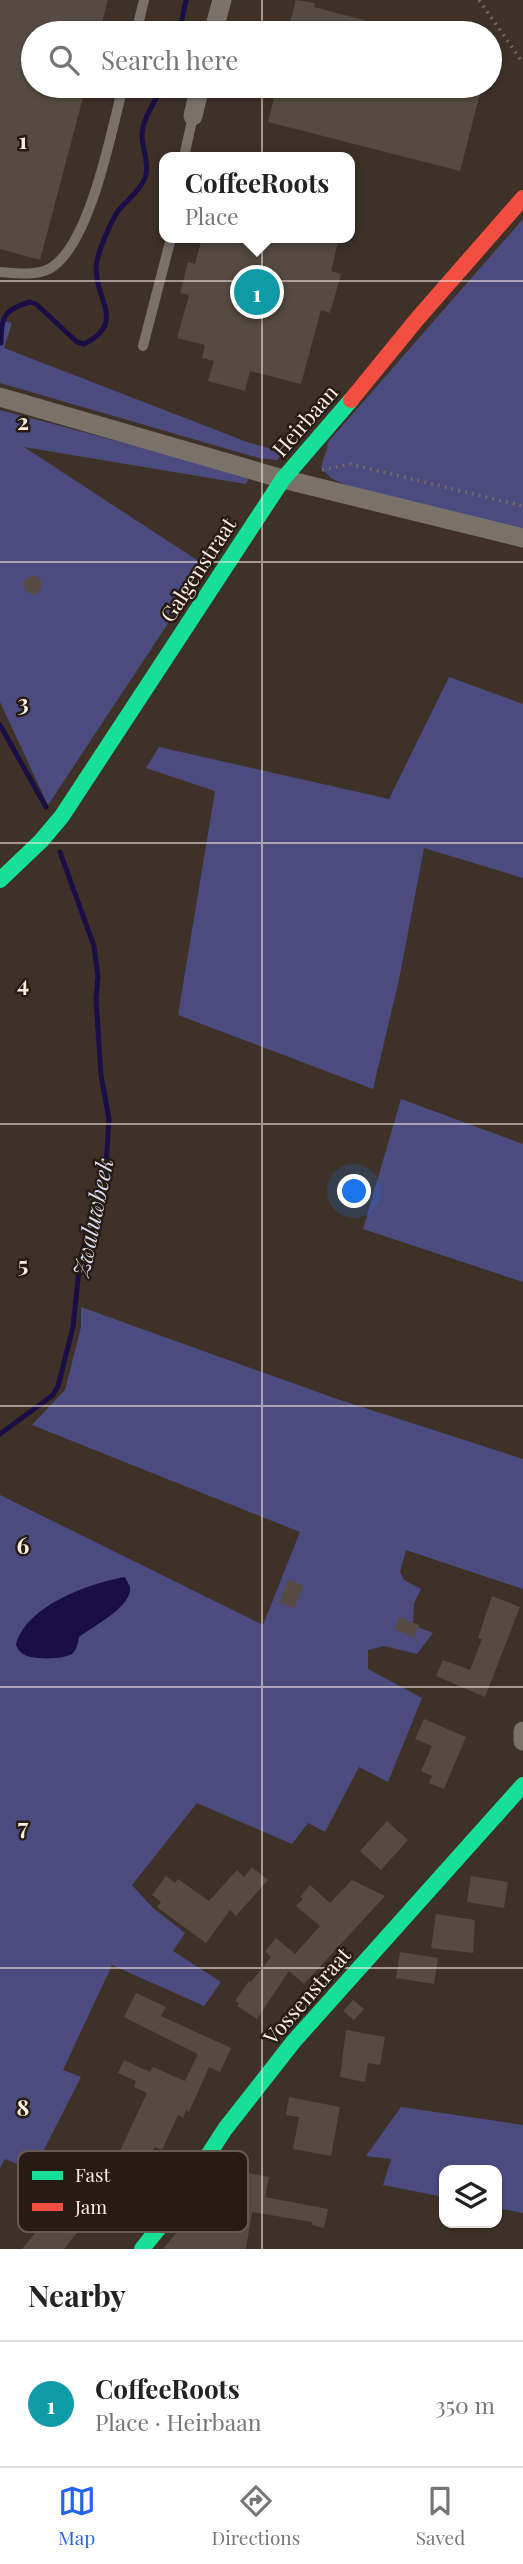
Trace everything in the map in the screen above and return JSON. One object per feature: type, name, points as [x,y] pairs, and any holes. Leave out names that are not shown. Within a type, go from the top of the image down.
[{"type":"street","points":[[217,21],[222,0]]},
{"type":"street","points":[[192,116],[197,98]]},
{"type":"street","name":"Heirbaan","points":[[0,397],[283,479],[523,198]]},
{"type":"street","points":[[283,479],[523,538]]},
{"type":"street","name":"Galgenstraat","points":[[0,880],[41,841],[62,816],[283,479]]},
{"type":"street","points":[[523,1731],[523,1741]]},
{"type":"street","name":"Vossenstraat","points":[[211,2151],[294,2041],[523,1785]]},
{"type":"street","name":"Vossenstraat","points":[[142,2249],[156,2232]]},
{"type":"lane","points":[[139,21],[145,0]]},
{"type":"lane","points":[[0,272],[26,274],[48,269],[69,250],[96,192],[120,98]]},
{"type":"lane","points":[[185,152],[192,116]]},
{"type":"lane","points":[[143,346],[170,243]]},
{"type":"path","points":[[479,0],[494,21]]},
{"type":"path","points":[[502,33],[523,63]]},
{"type":"path","points":[[283,479],[350,464],[523,506]]},
{"type":"shaded area","points":[[523,219],[523,530],[348,486],[331,478],[321,468],[329,441]]},
{"type":"shaded area","points":[[0,320],[12,323],[4,348],[247,442],[283,452],[277,460],[259,458],[0,383]]},
{"type":"shaded area","points":[[0,410],[250,476],[246,484],[24,447],[206,566],[48,805],[0,702]]},
{"type":"shaded area","points":[[449,677],[523,704],[523,878],[424,848],[399,980],[373,1089],[178,1015],[215,791],[146,768],[159,747],[389,799]]},
{"type":"shaded area","points":[[401,1099],[523,1144],[523,1282],[363,1229]]},
{"type":"shaded area","points":[[81,1307],[337,1399],[523,1459],[523,1589],[406,1550],[400,1572],[404,1580],[421,1589],[414,1603],[413,1625],[433,1633],[417,1654],[384,1646],[368,1650],[368,1669],[422,1698],[388,1782],[359,1767],[325,1832],[308,1823],[292,1844],[197,1803],[132,1885],[153,1908],[185,1933],[173,1951],[221,1982],[204,2006],[112,1965],[63,2070],[81,2077],[43,2151],[18,2151],[18,2165],[5,2159],[0,2168],[0,1495],[263,1625],[300,1532],[32,1425],[65,1390],[81,1327]]},
{"type":"shaded area","points":[[125,1577],[130,1587],[125,1601],[119,1609],[79,1637],[73,1653],[63,1657],[40,1658],[27,1656],[19,1650],[16,1645],[22,1631],[45,1608],[78,1591]]},
{"type":"shaded area","points":[[401,2107],[523,2125],[523,2213],[502,2209],[502,2165],[439,2165],[439,2196],[383,2185],[391,2159],[366,2156]]},
{"type":"building","points":[[0,0],[108,0],[102,21],[21,21],[21,98],[83,98],[40,260],[0,249]]},
{"type":"building","points":[[296,0],[315,3],[314,7],[367,21],[290,21]]},
{"type":"building","points":[[274,98],[479,98],[460,171],[268,122]]},
{"type":"building","points":[[201,243],[338,243],[331,271],[341,274],[330,313],[321,310],[301,384],[250,371],[245,391],[208,381],[214,361],[202,358],[205,345],[177,338],[189,295],[180,293],[188,262],[195,264]]},
{"type":"building","points":[[33,576],[39,579],[42,585],[39,591],[33,594],[27,591],[24,585],[27,579]]},
{"type":"building","points":[[289,1579],[304,1586],[294,1608],[279,1602]]},
{"type":"building","points":[[492,1596],[520,1607],[485,1697],[436,1676],[443,1660],[470,1670],[482,1639],[478,1638]]},
{"type":"building","points":[[399,1617],[419,1625],[414,1638],[394,1629]]},
{"type":"building","points":[[424,1719],[466,1737],[444,1789],[429,1783],[432,1776],[421,1771],[432,1746],[415,1739]]},
{"type":"building","points":[[387,1821],[408,1840],[381,1870],[360,1851]]},
{"type":"building","points":[[252,1867],[268,1880],[236,1916],[230,1910],[206,1943],[157,1907],[161,1902],[152,1895],[166,1876],[175,1883],[178,1879],[209,1901],[237,1870],[244,1877]]},
{"type":"building","points":[[471,1876],[508,1882],[504,1908],[467,1902]]},
{"type":"building","points":[[352,1880],[385,1896],[304,1984],[289,1971],[257,2019],[237,2006],[239,2003],[235,2001],[271,1957],[265,1951],[276,1938],[295,1954],[320,1926],[296,1906],[310,1885],[330,1903]]},
{"type":"building","points":[[436,1914],[475,1920],[473,1953],[431,1948]]},
{"type":"building","points":[[400,1952],[438,1958],[434,1984],[396,1978]]},
{"type":"building","points":[[136,1993],[166,2007],[161,2016],[231,2048],[220,2072],[209,2067],[189,2112],[186,2110],[183,2118],[178,2115],[162,2150],[155,2147],[152,2151],[120,2151],[147,2093],[134,2087],[136,2081],[118,2073],[124,2060],[150,2072],[153,2067],[185,2081],[198,2054],[124,2017]]},
{"type":"building","points":[[353,2000],[364,2009],[354,2020],[343,2011]]},
{"type":"building","points":[[346,2030],[385,2037],[380,2065],[368,2063],[365,2082],[340,2077]]},
{"type":"building","points":[[289,2097],[340,2107],[331,2156],[293,2149],[299,2117],[286,2115]]},
{"type":"building","points":[[248,2173],[269,2177],[265,2197],[328,2209],[324,2228],[312,2225],[312,2222],[252,2212],[246,2249],[163,2249],[177,2232],[248,2232]]},
{"type":"building","points":[[36,2232],[78,2232],[64,2249],[22,2249]]},
{"type":"waterway","name":"Zwaluwbeek","points":[[182,21],[186,0]]},
{"type":"waterway","name":"Zwaluwbeek","points":[[1,343],[5,316],[14,308],[30,302],[36,304],[77,342],[84,344],[104,326],[105,307],[98,286],[97,260],[115,215],[145,178],[147,167],[142,140],[143,129],[157,98]]},
{"type":"waterway","name":"Zwaluwbeek","points":[[0,725],[46,807]]},
{"type":"waterway","name":"Zwaluwbeek","points":[[0,1434],[53,1395],[58,1386],[73,1327],[80,1260],[106,1167],[109,1119],[101,1075],[96,999],[98,977],[94,946],[60,852]]},
{"type":"traffic: fast","points":[[0,880],[41,841],[62,816],[283,479],[351,400]]},
{"type":"traffic: fast","points":[[211,2151],[294,2041],[523,1785]]},
{"type":"traffic: fast","points":[[142,2249],[156,2232]]},
{"type":"traffic: jam","points":[[351,400],[418,318],[523,198]]},
{"type":"place","name":"CoffeeRoots","points":[[257,292]]}]
